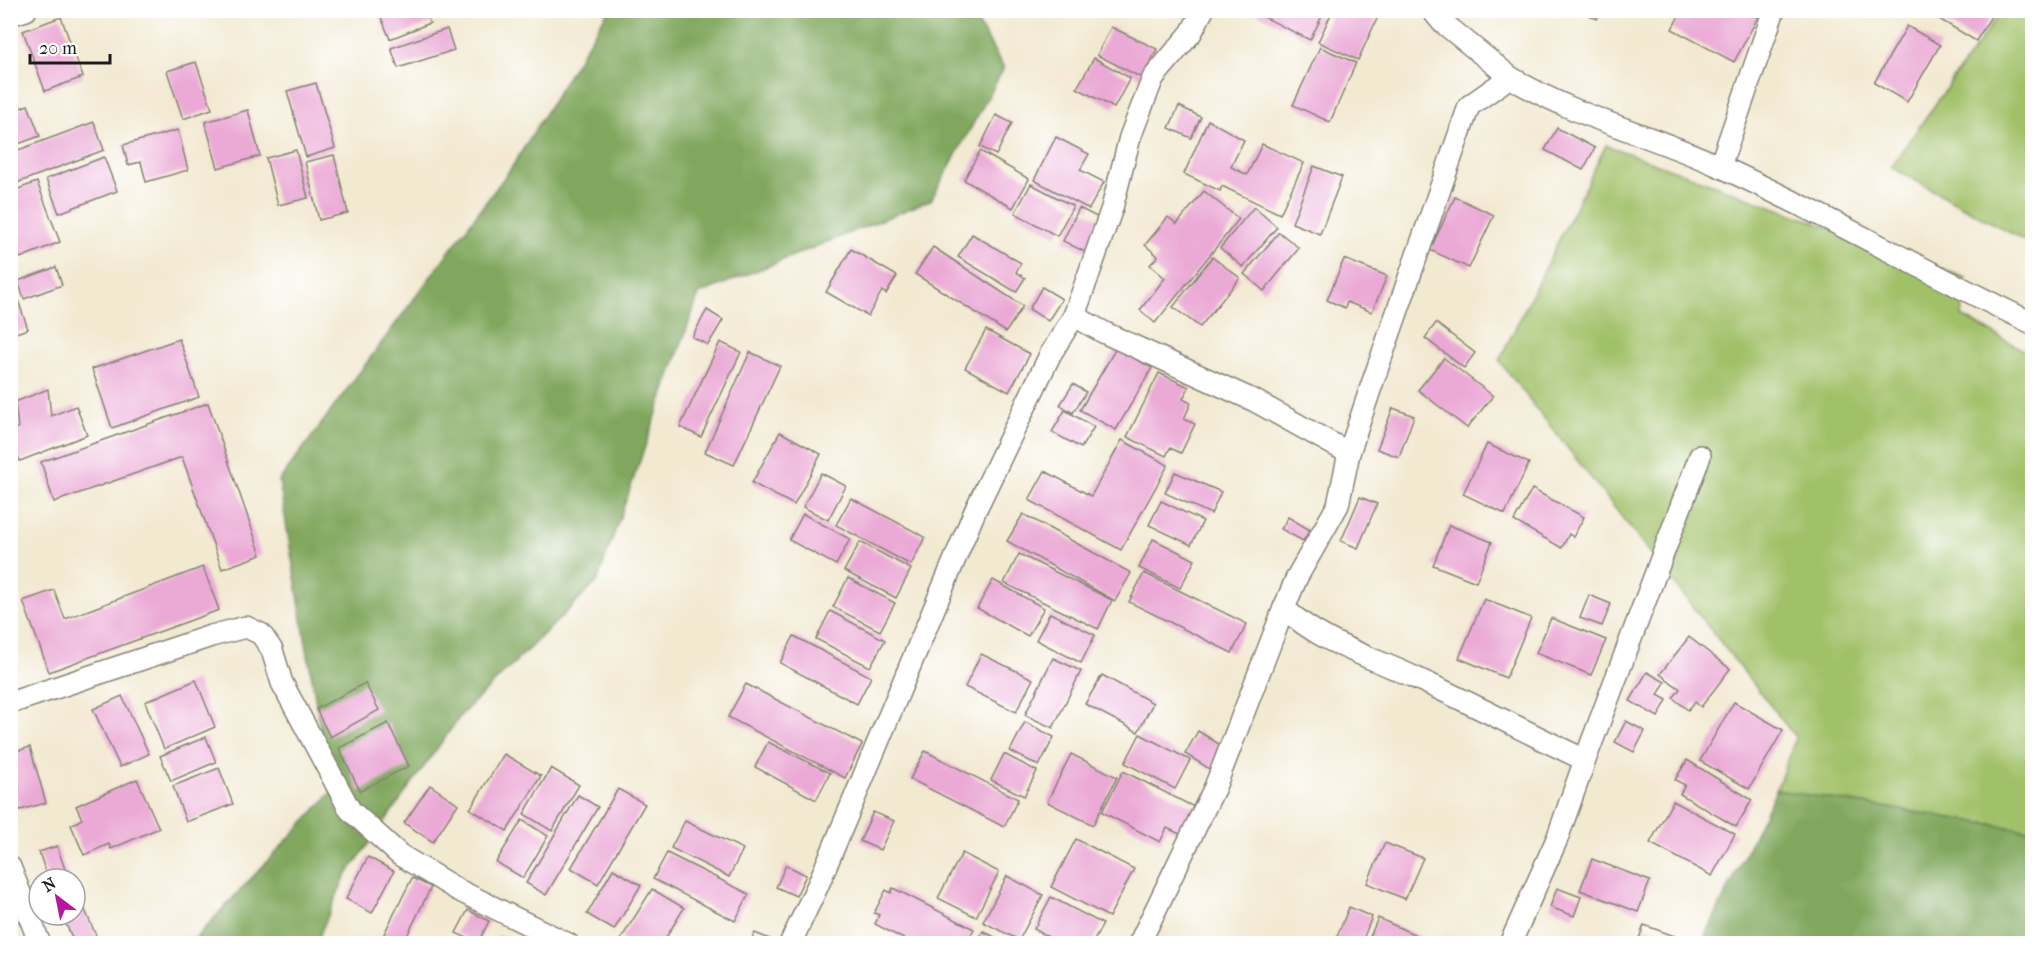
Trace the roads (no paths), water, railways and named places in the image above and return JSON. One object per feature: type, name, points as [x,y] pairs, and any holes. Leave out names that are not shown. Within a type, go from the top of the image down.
[{"type":"street","points":[[10,15],[26,10]]},
{"type":"street","points":[[790,944],[851,809],[975,511],[1050,355],[1074,316],[1112,208],[1130,137],[1153,78],[1191,33],[1203,10]]},
{"type":"street","points":[[1432,10],[1442,22],[1510,77],[1562,106],[1648,135],[1720,166],[2032,323]]},
{"type":"street","points":[[1720,166],[1774,10]]},
{"type":"street","points":[[1139,944],[1215,787],[1297,577],[1338,505],[1349,453],[1469,106],[1510,77]]},
{"type":"street","points":[[1074,316],[1105,333],[1255,401],[1349,453]]},
{"type":"street","points":[[1510,944],[1557,839],[1700,456]]},
{"type":"street","points":[[1284,609],[1304,627],[1325,639],[1415,677],[1585,760]]},
{"type":"street","points":[[10,703],[112,667],[246,627],[261,634],[272,650],[282,682],[350,810],[410,861],[458,890],[568,944]]},
{"type":"street","points":[[10,867],[40,944]]}]
